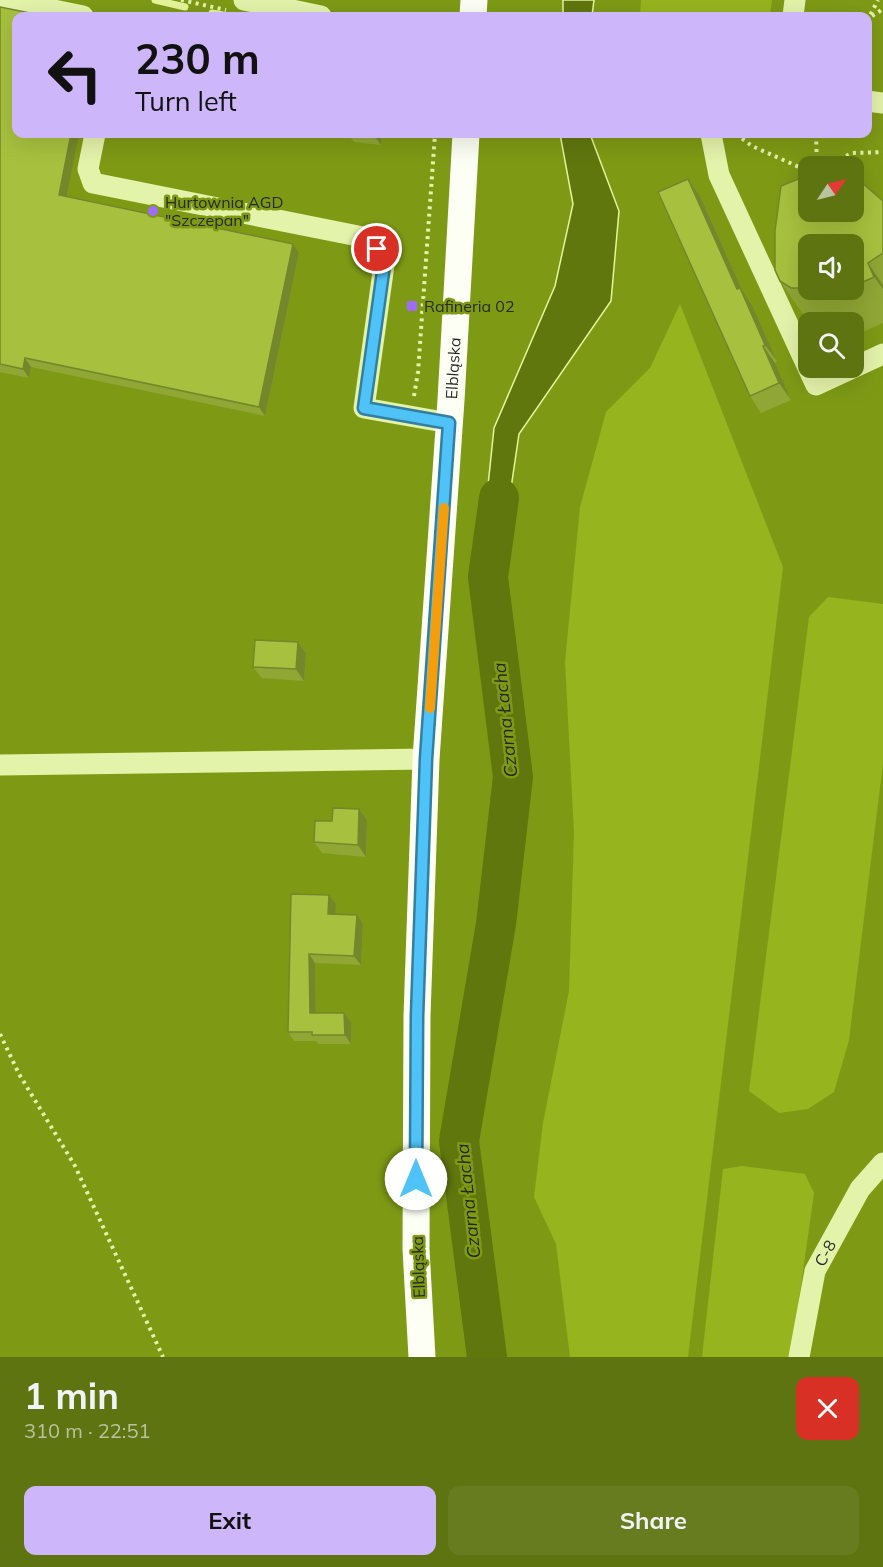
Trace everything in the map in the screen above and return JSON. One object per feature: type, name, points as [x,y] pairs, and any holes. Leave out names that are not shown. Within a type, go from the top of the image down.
[{"type":"main road","name":"Elbląska","points":[[422,1357],[416,1249],[417,1016],[426,759],[466,138]]},
{"type":"street","points":[[5,0],[64,12]]},
{"type":"street","points":[[241,6],[289,12]]},
{"type":"street","points":[[94,138],[88,169],[93,183],[363,237],[377,249],[384,265],[364,408],[449,423]]},
{"type":"street","points":[[712,138],[719,175],[816,385],[883,354]]},
{"type":"street","points":[[0,765],[426,759]]},
{"type":"street","name":"C-8","points":[[799,1357],[815,1271],[860,1189],[883,1163]]},
{"type":"path","points":[[181,0],[241,6]]},
{"type":"path","points":[[872,15],[878,0]]},
{"type":"path","points":[[418,372],[435,138]]},
{"type":"path","points":[[741,138],[752,146],[798,167]]},
{"type":"path","points":[[816,138],[817,156]]},
{"type":"path","points":[[846,156],[852,153],[883,152]]},
{"type":"path","points":[[0,1034],[19,1074],[75,1166],[163,1357]]},
{"type":"shaded area","points":[[563,0],[594,0],[592,12],[563,12]]},
{"type":"shaded area","points":[[641,0],[772,0],[770,12],[640,12]]},
{"type":"shaded area","points":[[561,138],[592,138],[619,211],[611,301],[519,434],[498,576],[484,524],[494,428],[555,286],[573,204]]},
{"type":"shaded area","points":[[680,304],[783,567],[688,1357],[570,1357],[556,1244],[534,1197],[543,1123],[569,991],[574,833],[565,662],[580,507],[606,412],[650,368]]},
{"type":"shaded area","points":[[828,597],[883,604],[883,763],[849,1040],[834,1092],[808,1109],[779,1113],[749,1091],[809,617]]},
{"type":"shaded area","points":[[742,1166],[805,1174],[814,1193],[791,1357],[702,1357],[723,1169]]},
{"type":"building","points":[[0,7],[25,12],[12,12],[12,138],[70,138],[59,195],[293,244],[259,407],[25,358],[23,369],[0,364]]},
{"type":"building","points":[[688,179],[737,289],[740,288],[779,383],[750,396],[658,192]]},
{"type":"building","points":[[798,179],[798,222],[864,222],[864,184],[883,201],[883,253],[868,263],[874,277],[864,282],[864,234],[798,234],[798,288],[791,288],[780,281],[775,270],[775,231],[781,186]]},
{"type":"building","points":[[255,640],[298,642],[296,669],[253,667]]},
{"type":"building","points":[[333,808],[359,809],[358,845],[314,842],[315,821],[332,821]]},
{"type":"building","points":[[291,894],[329,895],[328,914],[357,915],[354,956],[309,954],[310,1013],[344,1013],[345,1035],[288,1032]]},
{"type":"waterway","points":[[155,0],[185,7]]},
{"type":"waterway","name":"Czarna Łacha","points":[[487,1357],[459,1141],[496,924],[513,777],[488,577],[499,498]]},
{"type":"slow traffic","points":[[430,708],[444,508]]},
{"type":"place","name":"Hurtownia AGD \"Szczepan\"","points":[[153,211]]},
{"type":"place","name":"Rafineria 02","points":[[412,306]]},
{"type":"route","points":[[377,249],[384,265],[364,408],[449,423],[426,759],[417,1016],[416,1179]]}]
